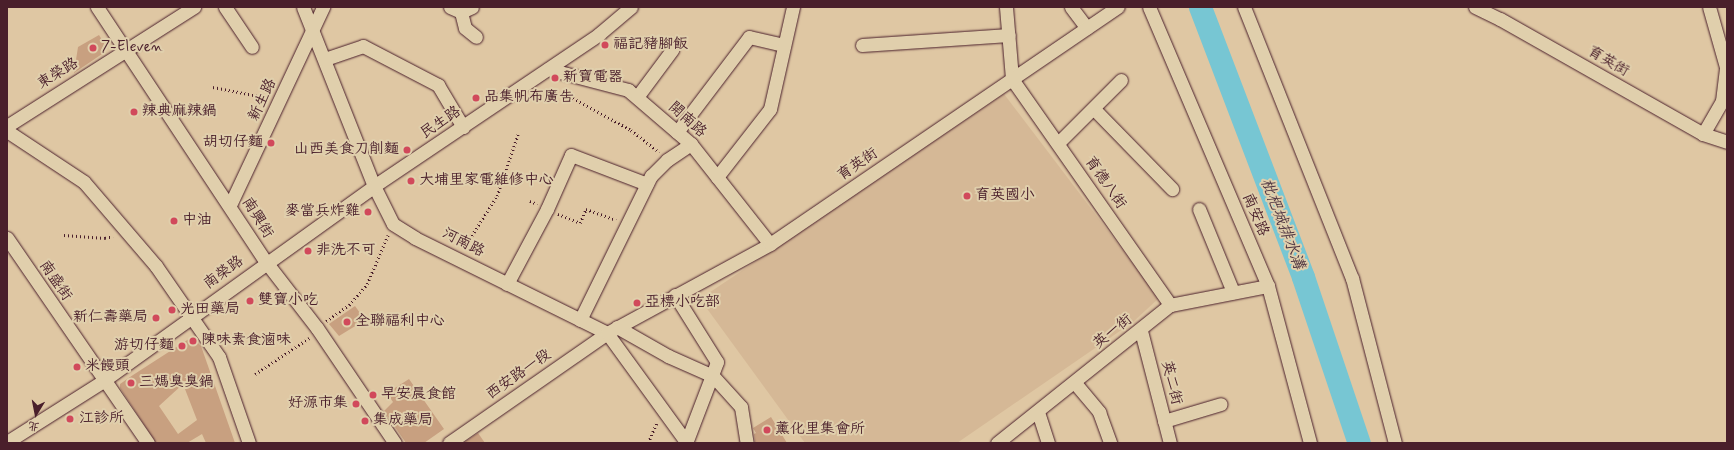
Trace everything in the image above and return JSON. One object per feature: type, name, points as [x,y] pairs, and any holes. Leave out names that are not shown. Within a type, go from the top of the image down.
[{"type":"street","name":"南興街","points":[[97,7],[230,205],[266,262],[318,329],[395,443]]},
{"type":"street","name":"東榮路","points":[[7,126],[194,7]]},
{"type":"street","points":[[225,7],[252,47]]},
{"type":"street","name":"河南路","points":[[303,7],[325,59],[374,186],[394,224],[415,238],[458,258],[580,320],[612,330],[662,408],[687,443]]},
{"type":"street","name":"新生路","points":[[230,205],[278,106],[323,7]]},
{"type":"street","name":"民生路","points":[[266,262],[374,186],[599,34],[631,7]]},
{"type":"street","points":[[717,177],[770,109],[793,7]]},
{"type":"street","points":[[1006,7],[1012,79]]},
{"type":"street","points":[[1071,7],[1087,28]]},
{"type":"street","name":"育英街","points":[[612,330],[770,244],[1118,7]]},
{"type":"street","name":"南安路","points":[[1149,7],[1268,286],[1310,443]]},
{"type":"street","points":[[1244,7],[1352,278],[1395,443]]},
{"type":"street","name":"育英街","points":[[1475,7],[1500,19],[1703,134],[1727,142]]},
{"type":"street","points":[[1703,134],[1722,101],[1726,67],[1709,7]]},
{"type":"street","points":[[461,9],[465,28],[476,37]]},
{"type":"street","points":[[862,45],[1009,35]]},
{"type":"street","points":[[677,132],[749,37],[784,45]]},
{"type":"street","points":[[325,59],[363,46],[438,85],[463,127]]},
{"type":"street","points":[[637,97],[672,50]]},
{"type":"street","name":"開南路","points":[[548,69],[628,90],[637,97],[692,144],[770,244]]},
{"type":"street","name":"育德八街","points":[[1012,79],[1170,305]]},
{"type":"street","points":[[1058,144],[1121,80]]},
{"type":"street","points":[[1094,109],[1172,189]]},
{"type":"street","points":[[7,131],[84,182],[127,231],[192,316],[219,357],[249,443]]},
{"type":"street","points":[[580,320],[651,176],[668,160],[692,144]]},
{"type":"street","points":[[507,284],[547,208],[571,155],[647,184]]},
{"type":"street","points":[[1199,209],[1233,292]]},
{"type":"street","name":"南盛街","points":[[7,238],[103,381],[148,443]]},
{"type":"street","name":"南榮路","points":[[7,442],[103,381],[266,262]]},
{"type":"street","points":[[1170,305],[1268,286]]},
{"type":"street","points":[[675,295],[717,362],[687,443]]},
{"type":"street","name":"英一街","points":[[997,443],[1141,331],[1170,305]]},
{"type":"street","points":[[612,330],[713,376],[741,406],[747,443]]},
{"type":"street","name":"西安路一段","points":[[449,443],[612,330]]},
{"type":"street","name":"英二街","points":[[1141,331],[1170,443]]},
{"type":"street","points":[[1075,383],[1099,412],[1110,443]]},
{"type":"street","points":[[1164,421],[1221,404]]},
{"type":"street","points":[[1038,412],[1048,443]]},
{"type":"path","points":[[213,87],[260,96],[278,106]]},
{"type":"path","points":[[573,98],[631,130],[668,160]]},
{"type":"path","points":[[458,258],[496,196],[518,134]]},
{"type":"path","points":[[530,202],[580,223],[586,209],[627,225]]},
{"type":"path","points":[[255,374],[349,305],[367,284],[394,224]]},
{"type":"path","points":[[64,235],[105,238],[127,231]]},
{"type":"path","points":[[648,443],[662,408]]},
{"type":"shaded area","name":"育英國小","points":[[1004,94],[1159,298],[1133,322],[957,443],[805,443],[700,299]]},
{"type":"building","points":[[99,35],[104,43],[102,54],[74,73],[78,47]]},
{"type":"building","name":"全聯福利中心","points":[[355,306],[365,320],[339,336],[329,324]]},
{"type":"building","points":[[192,337],[201,346],[235,443],[206,443],[202,434],[187,443],[156,443],[120,388],[120,384]],"holes":[[[183,384],[197,420],[178,434],[159,406]]]},
{"type":"building","points":[[409,379],[444,429],[424,443],[406,443],[384,411],[393,402],[387,393]]},
{"type":"building","name":"薰化里集會所","points":[[771,417],[787,443],[755,443],[754,434],[756,433],[753,428]]},
{"type":"building","points":[[478,433],[485,443],[463,443]]},
{"type":"waterway","name":"枇杷城排水溝","points":[[1200,7],[1303,277],[1359,443]]},
{"type":"place","name":"福記豬腳飯","points":[[605,45]]},
{"type":"place","name":"7-Eleven","points":[[93,48]]},
{"type":"place","name":"新寶電器","points":[[555,78]]},
{"type":"place","name":"品集帆布廣告","points":[[476,98]]},
{"type":"place","name":"辣典麻辣鍋","points":[[134,112]]},
{"type":"place","name":"胡切仔麵","points":[[271,143]]},
{"type":"place","name":"山西美食刀削麵","points":[[407,150]]},
{"type":"place","name":"大埔里家電維修中心","points":[[411,181]]},
{"type":"place","name":"育英國小","points":[[967,196]]},
{"type":"place","name":"麥當兵炸雞","points":[[368,212]]},
{"type":"place","name":"中油","points":[[174,221]]},
{"type":"place","name":"非洗不可","points":[[308,251]]},
{"type":"place","name":"雙寶小吃","points":[[250,301]]},
{"type":"place","name":"亞標小吃部","points":[[637,303]]},
{"type":"place","name":"光田藥局","points":[[172,310]]},
{"type":"place","name":"新仁壽藥局","points":[[156,318]]},
{"type":"place","name":"全聯福利中心","points":[[347,322]]},
{"type":"place","name":"陳味素食滷味","points":[[193,341]]},
{"type":"place","name":"游切仔麵","points":[[182,346]]},
{"type":"place","name":"米饅頭","points":[[77,367]]},
{"type":"place","name":"三媽臭臭鍋","points":[[131,383]]},
{"type":"place","name":"早安晨食館","points":[[373,395]]},
{"type":"place","name":"好源市集","points":[[356,404]]},
{"type":"place","name":"江診所","points":[[70,419]]},
{"type":"place","name":"集成藥局","points":[[365,421]]},
{"type":"place","name":"薰化里集會所","points":[[767,430]]}]
